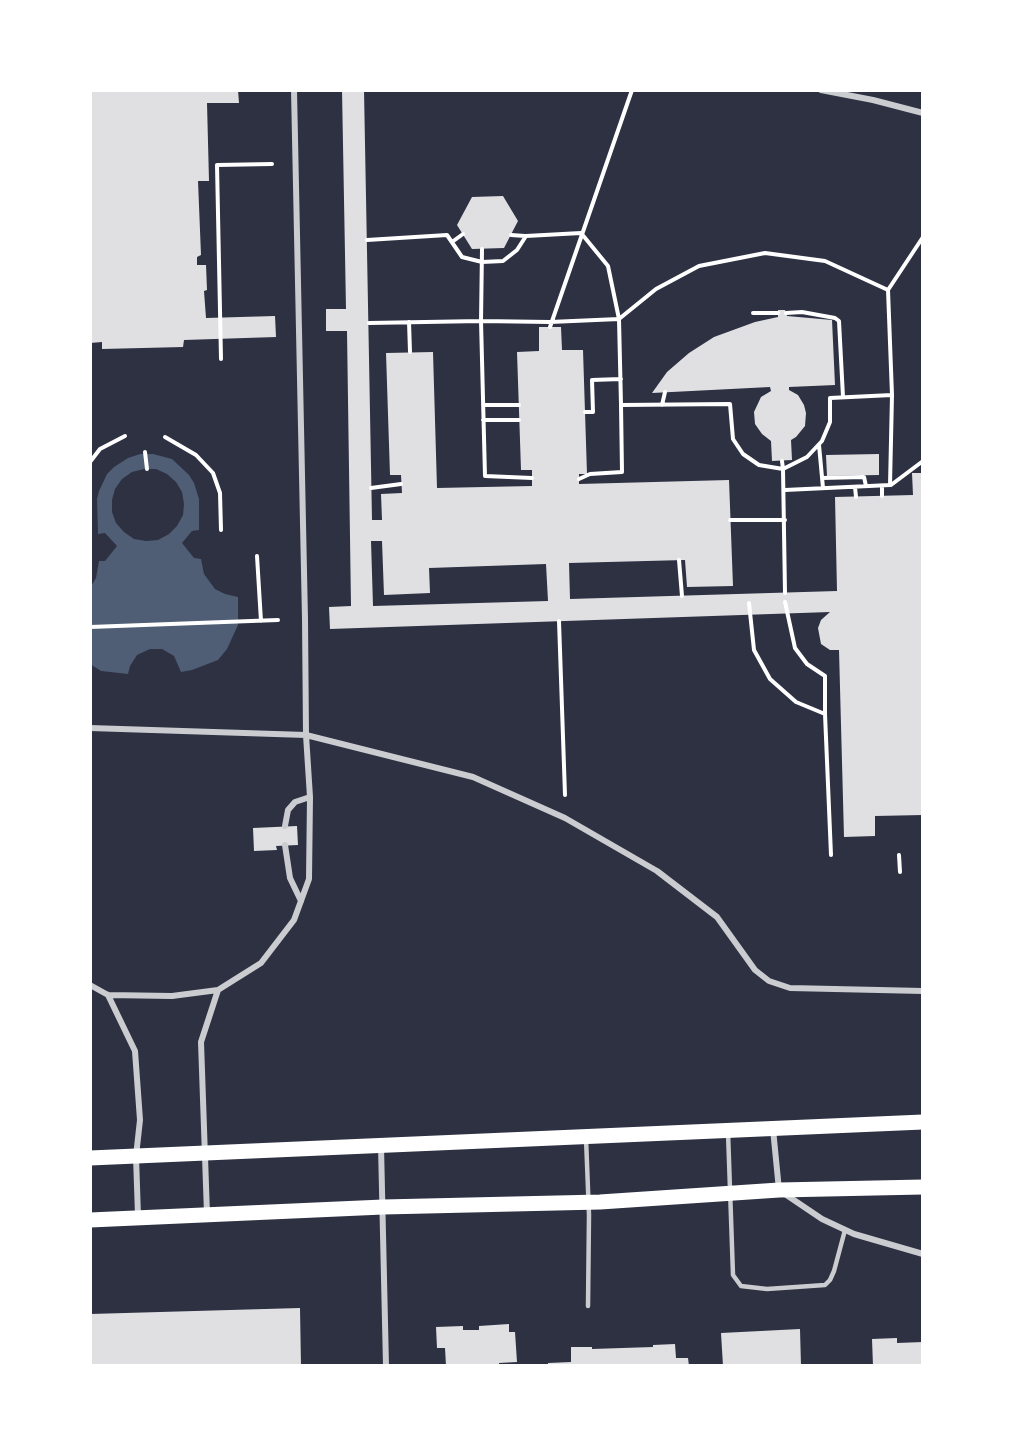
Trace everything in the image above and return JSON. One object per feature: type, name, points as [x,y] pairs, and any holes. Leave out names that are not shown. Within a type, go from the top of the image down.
[{"type":"main road","points":[[90,1158],[923,1122]]},
{"type":"main road","points":[[90,1220],[383,1207],[589,1202],[779,1190],[923,1187]]},
{"type":"street","points":[[90,985],[108,995],[172,996],[218,990],[261,963],[294,920],[309,879],[310,797],[306,735],[294,90]]},
{"type":"street","points":[[821,90],[923,113]]},
{"type":"street","points":[[90,728],[306,735],[473,777],[565,818],[657,871],[717,917],[755,970],[770,981],[790,988],[923,991]]},
{"type":"street","points":[[285,826],[288,810],[295,802],[310,797]]},
{"type":"street","points":[[285,845],[290,878],[301,901]]},
{"type":"street","points":[[207,1215],[201,1042],[218,990]]},
{"type":"street","points":[[108,995],[135,1051],[140,1120],[136,1156],[138,1218]]},
{"type":"street","points":[[772,1128],[779,1190],[822,1219],[845,1230],[923,1254]]},
{"type":"street","points":[[381,1145],[386,1366]]},
{"type":"lane","points":[[728,1130],[733,1275],[741,1286],[767,1289],[825,1285],[834,1271],[845,1230]]},
{"type":"lane","points":[[586,1136],[589,1202],[588,1306]]},
{"type":"path","points":[[550,324],[632,90]]},
{"type":"path","points":[[221,359],[217,165],[272,164]]},
{"type":"path","points":[[511,235],[581,233]]},
{"type":"path","points":[[579,479],[590,474],[622,472],[619,319],[608,266],[581,233]]},
{"type":"path","points":[[452,242],[463,234]]},
{"type":"path","points":[[367,240],[447,235],[462,257],[482,262],[503,261],[517,249],[526,236]]},
{"type":"path","points":[[890,485],[892,395],[888,290],[922,240]]},
{"type":"path","points":[[482,249],[481,321],[485,476],[532,478]]},
{"type":"path","points":[[369,323],[481,321],[550,324],[619,319],[656,289],[699,266],[765,253],[825,261],[888,290]]},
{"type":"path","points":[[786,313],[802,312],[835,318],[839,321],[843,397]]},
{"type":"path","points":[[753,313],[777,313]]},
{"type":"path","points":[[409,322],[410,352]]},
{"type":"path","points":[[585,412],[593,412],[592,380],[621,378]]},
{"type":"path","points":[[662,405],[665,392]]},
{"type":"path","points":[[621,405],[730,404],[733,438],[743,454],[759,465],[783,470],[807,457],[819,445],[830,422],[830,398],[892,395]]},
{"type":"path","points":[[483,405],[519,405]]},
{"type":"path","points":[[483,420],[519,420]]},
{"type":"path","points":[[90,462],[100,449],[125,436]]},
{"type":"path","points":[[165,437],[196,455],[213,473],[220,493],[221,530]]},
{"type":"path","points":[[819,445],[823,488]]},
{"type":"path","points":[[145,452],[147,469]]},
{"type":"path","points":[[782,461],[785,490],[785,593]]},
{"type":"path","points":[[785,490],[890,485],[922,463]]},
{"type":"path","points":[[821,465],[826,465]]},
{"type":"path","points":[[822,478],[864,477],[866,486]]},
{"type":"path","points":[[371,488],[401,484]]},
{"type":"path","points":[[882,486],[882,496]]},
{"type":"path","points":[[855,487],[856,497]]},
{"type":"path","points":[[730,520],[785,520]]},
{"type":"path","points":[[257,556],[261,621]]},
{"type":"path","points":[[679,560],[682,596]]},
{"type":"path","points":[[785,602],[795,648],[807,664],[825,676],[831,855]]},
{"type":"path","points":[[749,603],[754,650],[770,679],[796,702],[825,714]]},
{"type":"path","points":[[90,627],[278,620]]},
{"type":"path","points":[[559,621],[565,795]]},
{"type":"path","points":[[899,855],[900,873]]},
{"type":"water","points":[[140,454],[153,454],[172,459],[189,475],[199,499],[199,530],[192,531],[182,543],[194,558],[201,559],[204,574],[215,589],[238,597],[238,625],[227,649],[218,660],[192,670],[181,672],[174,656],[162,649],[150,649],[137,655],[128,674],[101,671],[90,664],[90,588],[96,578],[99,561],[105,561],[117,546],[105,533],[98,534],[97,499],[107,474],[128,458]],"holes":[[[156,469],[167,474],[182,492],[183,515],[177,526],[158,540],[134,539],[116,523],[112,512],[115,489],[122,479],[132,472]]]},
{"type":"building","points":[[90,90],[238,90],[239,103],[207,103],[209,181],[198,181],[201,255],[197,257],[197,265],[206,265],[207,290],[204,291],[206,318],[275,316],[276,337],[184,340],[183,347],[102,349],[102,342],[90,343]]},
{"type":"building","points":[[342,90],[364,90],[372,520],[382,520],[381,494],[402,493],[401,475],[390,475],[386,353],[433,352],[437,488],[532,486],[532,470],[521,470],[517,352],[539,351],[539,327],[561,327],[562,350],[583,350],[587,474],[579,474],[579,484],[729,480],[733,586],[687,587],[685,560],[569,563],[570,599],[837,591],[835,497],[913,495],[912,473],[923,473],[923,815],[875,816],[875,836],[844,837],[839,650],[830,650],[821,644],[818,628],[821,620],[830,612],[330,629],[329,607],[351,606],[347,331],[326,331],[326,309],[346,309]],"holes":[[[371,541],[382,541],[384,595],[430,593],[429,568],[546,564],[548,601],[373,606]]]},
{"type":"building","points":[[503,196],[518,221],[504,248],[472,249],[457,225],[472,197]]},
{"type":"building","points":[[778,310],[785,310],[787,316],[832,320],[835,385],[789,387],[789,390],[798,395],[804,405],[805,426],[791,440],[792,460],[772,461],[771,441],[755,424],[754,412],[761,397],[771,391],[770,387],[652,393],[667,372],[689,353],[714,337],[755,322],[778,317]]},
{"type":"building","points":[[879,454],[879,475],[827,476],[826,455]]},
{"type":"building","points":[[297,826],[298,845],[276,846],[277,850],[254,851],[253,828]]},
{"type":"building","points":[[300,1308],[301,1366],[90,1366],[90,1314]]},
{"type":"building","points":[[509,1324],[509,1332],[515,1332],[517,1362],[499,1363],[499,1366],[446,1366],[445,1348],[437,1348],[436,1327],[463,1326],[463,1330],[479,1330],[479,1326]]},
{"type":"building","points":[[800,1329],[801,1366],[723,1366],[721,1333]]},
{"type":"building","points":[[897,1338],[897,1343],[923,1342],[923,1366],[873,1366],[872,1339]]},
{"type":"building","points":[[675,1344],[676,1358],[688,1358],[689,1366],[548,1366],[548,1363],[571,1362],[571,1347],[592,1347],[592,1349]]}]
